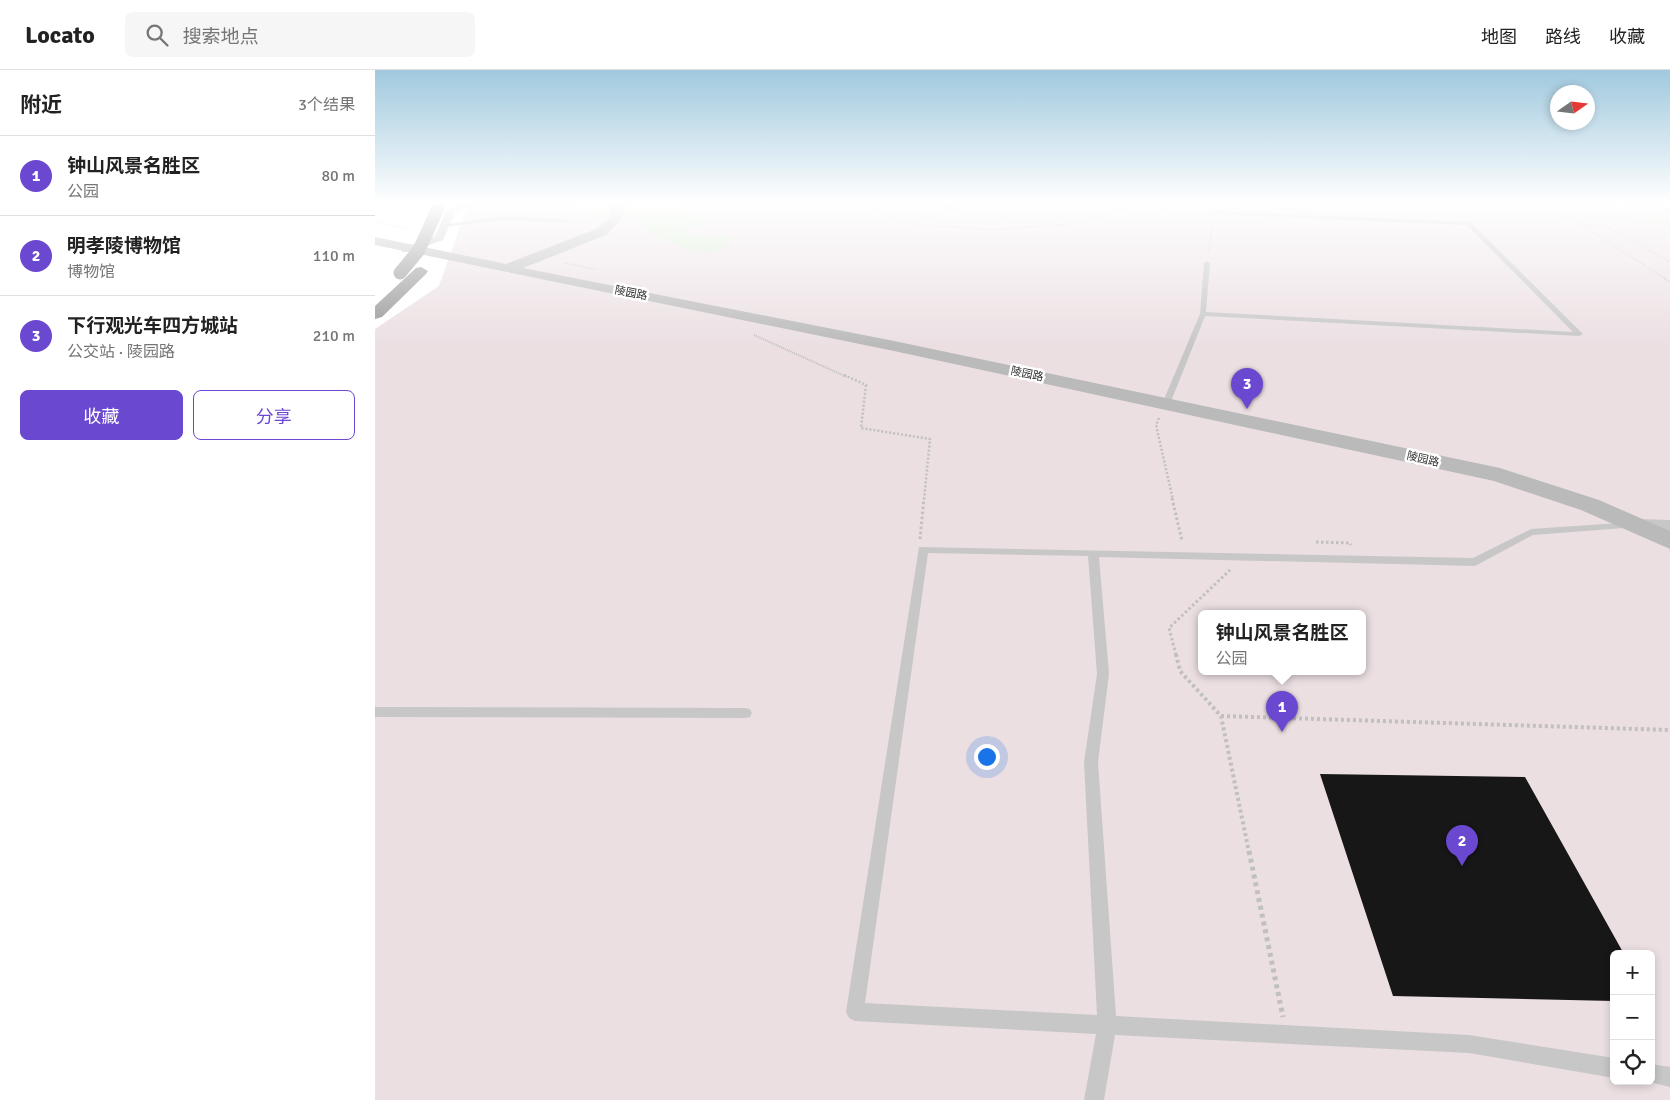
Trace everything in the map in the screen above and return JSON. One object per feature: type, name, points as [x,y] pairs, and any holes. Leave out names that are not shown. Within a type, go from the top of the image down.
[{"type":"highway","points":[[375,298],[401,273],[419,250]]},
{"type":"highway","points":[[376,314],[421,271],[435,250]]},
{"type":"street","name":"陵园路","points":[[406,250],[463,258],[507,269],[754,317],[1500,476],[1590,505],[1670,541]]},
{"type":"street","points":[[507,269],[555,250]]},
{"type":"street","points":[[1636,525],[1670,526]]},
{"type":"lane","points":[[1203,314],[1579,334],[1495,250]]},
{"type":"lane","points":[[1166,404],[1203,314],[1207,263]]},
{"type":"lane","points":[[1610,1067],[1469,1044],[855,1012],[923,549],[1475,562],[1531,532],[1636,525]]},
{"type":"lane","points":[[1093,553],[1103,674],[1091,762],[1107,1025],[1094,1100]]},
{"type":"lane","points":[[375,712],[745,712]]},
{"type":"lane","points":[[1655,1075],[1670,1077]]},
{"type":"path","points":[[1207,263],[1209,250]]},
{"type":"path","points":[[1620,250],[1670,282]]},
{"type":"path","points":[[1650,250],[1670,262]]},
{"type":"path","points":[[537,257],[599,270]]},
{"type":"path","points":[[754,317],[739,328],[866,385],[861,428],[930,439],[920,539]]},
{"type":"path","points":[[1155,426],[1181,541],[1191,541]]},
{"type":"path","points":[[1313,542],[1350,543],[1358,560]]},
{"type":"path","points":[[1244,557],[1169,628],[1180,672],[1221,716],[1286,1034]]},
{"type":"path","points":[[1221,716],[1670,730]]},
{"type":"shaded area","points":[[452,250],[1670,250],[1670,1100],[375,1100],[375,329],[439,286]]},
{"type":"shaded area","points":[[693,250],[719,250],[708,252]]},
{"type":"building","points":[[1320,774],[1525,777],[1622,950],[1610,950],[1610,1001],[1393,996]]},
{"type":"place","name":"下行观光车四方城站","points":[[1247,409]]},
{"type":"place","name":"钟山风景名胜区","points":[[1282,732]]},
{"type":"place","name":"明孝陵博物馆","points":[[1462,866]]}]
